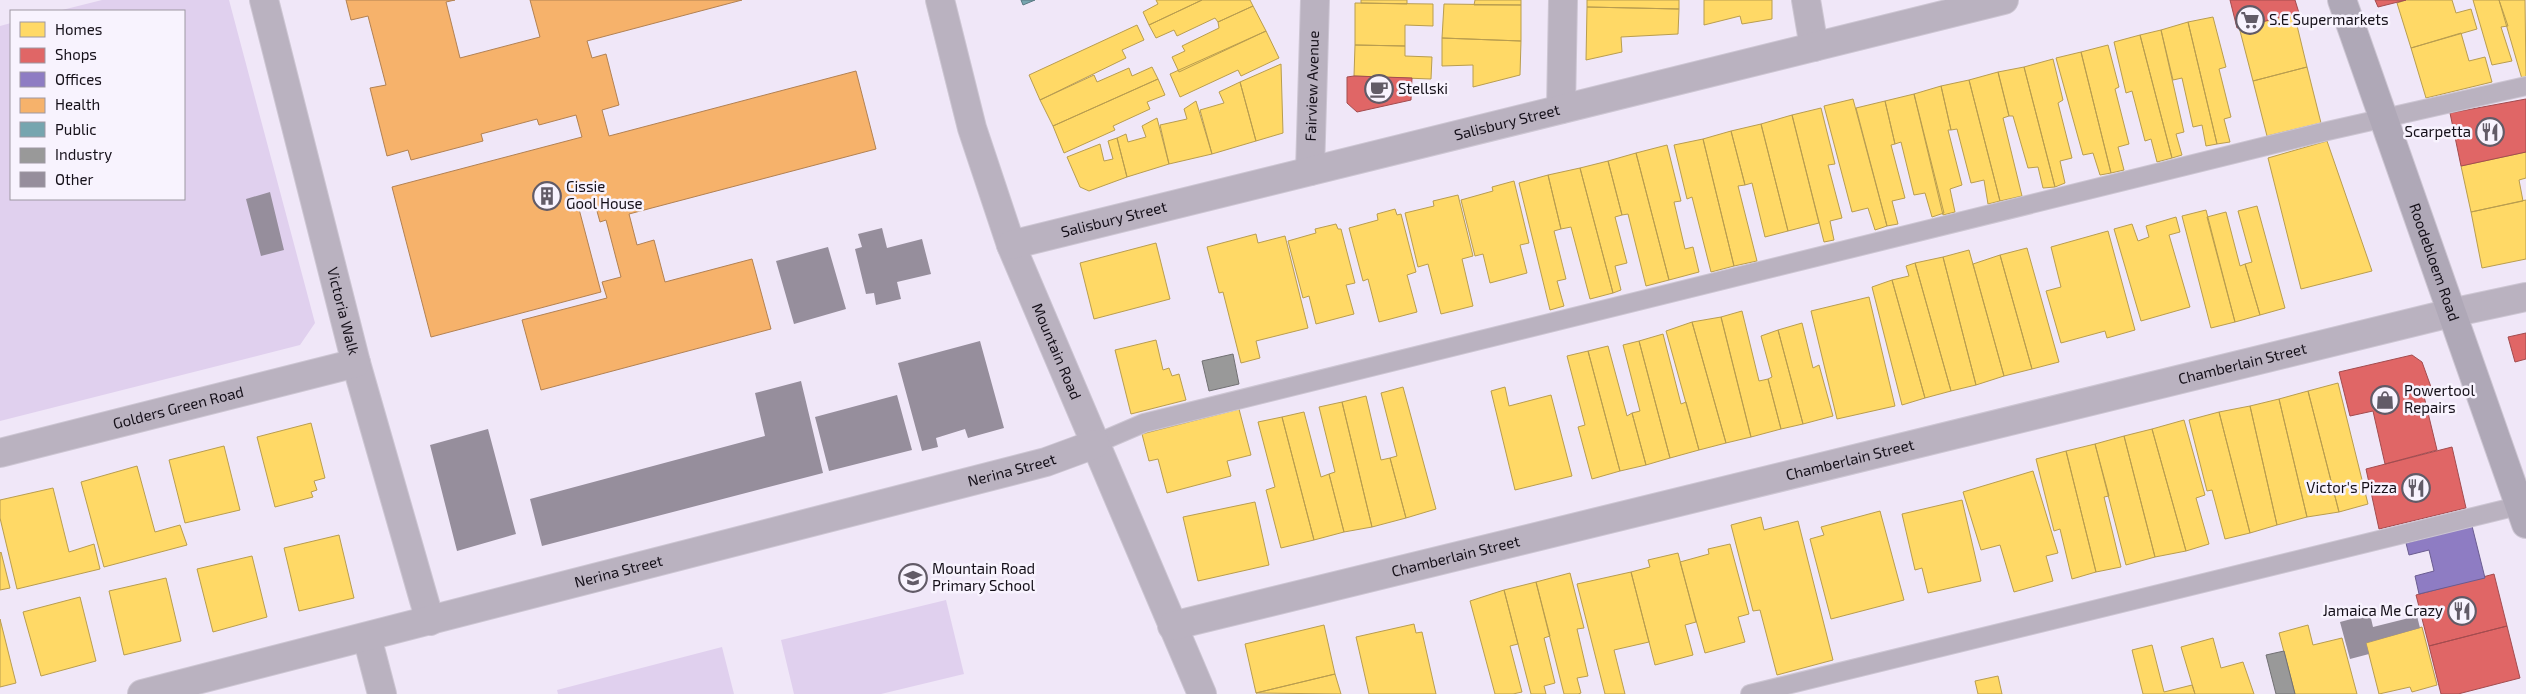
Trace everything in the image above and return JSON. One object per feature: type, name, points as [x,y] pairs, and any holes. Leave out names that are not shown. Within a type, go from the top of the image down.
[{"type":"street","name":"Victoria Walk","points":[[264,0],[356,363],[430,621]]},
{"type":"street","name":"Mountain Road","points":[[940,0],[972,128],[1011,245],[1202,694]]},
{"type":"street","name":"Fairview Avenue","points":[[1310,171],[1315,0]]},
{"type":"street","points":[[1561,109],[1563,0]]},
{"type":"street","points":[[1806,0],[1814,47]]},
{"type":"street","name":"Salisbury Street","points":[[1011,245],[2004,0]]},
{"type":"street","name":"Roodebloem Road","points":[[2342,0],[2451,313],[2524,511]]},
{"type":"street","name":"Chamberlain Street","points":[[1172,626],[2451,313],[2526,297]]},
{"type":"street","name":"Golders Green Road","points":[[0,452],[356,363]]},
{"type":"street","name":"Nerina Street","points":[[142,694],[1046,462],[1095,444]]},
{"type":"street","points":[[367,637],[382,694]]},
{"type":"lane","points":[[1095,444],[1144,423],[2383,118],[2526,86]]},
{"type":"lane","points":[[1750,694],[2524,511]]},
{"type":"shaded area","points":[[102,0],[229,0],[315,323],[300,345],[0,421],[0,26],[10,23],[10,200],[185,200],[185,10],[62,10]]},
{"type":"shaded area","points":[[946,600],[964,674],[881,694],[794,694],[781,640]]},
{"type":"shaded area","points":[[722,647],[734,694],[558,694],[557,690]]},
{"type":"building: Homes","points":[[1156,0],[1202,0],[1149,25],[1143,12],[1158,4]]},
{"type":"building: Homes","points":[[1202,0],[1250,0],[1253,6],[1218,22],[1215,18],[1177,36],[1174,30],[1156,38],[1149,25]]},
{"type":"building: Homes","points":[[1361,0],[1407,0],[1407,4],[1361,3]]},
{"type":"building: Homes","points":[[1475,0],[1521,0],[1521,5],[1474,5]]},
{"type":"building: Homes","points":[[1587,0],[1679,0],[1679,9],[1587,7]]},
{"type":"building: Homes","points":[[1704,0],[1772,0],[1772,19],[1742,24],[1740,16],[1704,25]]},
{"type":"building: Homes","points":[[2406,0],[2452,0],[2456,13],[2471,9],[2477,29],[2411,48],[2397,3]]},
{"type":"building: Homes","points":[[2473,0],[2499,0],[2508,26],[2501,27],[2512,61],[2492,65]]},
{"type":"building: Homes","points":[[2499,0],[2525,0],[2526,77],[2522,79]]},
{"type":"building: Homes","points":[[1355,3],[1433,4],[1433,26],[1405,25],[1405,46],[1355,45]]},
{"type":"building: Homes","points":[[1444,4],[1521,5],[1521,41],[1442,38]]},
{"type":"building: Homes","points":[[1253,6],[1266,31],[1179,72],[1172,57],[1185,51],[1182,46],[1219,28],[1218,22]]},
{"type":"building: Homes","points":[[1587,7],[1679,9],[1678,34],[1621,37],[1622,52],[1586,60]]},
{"type":"building: Homes","points":[[2294,13],[2307,67],[2253,81],[2239,27]]},
{"type":"building: Homes","points":[[2213,17],[2226,67],[2219,69],[2231,117],[2224,119],[2230,142],[2217,144],[2188,22]]},
{"type":"building: Homes","points":[[2188,22],[2217,144],[2206,146],[2202,125],[2193,127],[2182,78],[2173,80],[2161,30]]},
{"type":"building: Homes","points":[[1137,25],[1144,40],[1122,50],[1126,58],[1040,100],[1029,75]]},
{"type":"building: Homes","points":[[2161,30],[2184,132],[2176,134],[2182,155],[2172,158],[2140,35]]},
{"type":"building: Homes","points":[[1266,31],[1279,58],[1241,76],[1238,70],[1180,97],[1170,74]]},
{"type":"building: Homes","points":[[2461,33],[2469,61],[2485,57],[2492,82],[2426,98],[2411,48]]},
{"type":"building: Homes","points":[[2140,35],[2172,158],[2157,162],[2151,139],[2145,141],[2132,91],[2126,93],[2114,42]]},
{"type":"building: Homes","points":[[1442,38],[1521,41],[1520,75],[1473,87],[1473,65],[1442,66]]},
{"type":"building: Homes","points":[[1355,45],[1405,46],[1405,56],[1432,57],[1431,79],[1354,76]]},
{"type":"building: Homes","points":[[2108,45],[2119,87],[2115,89],[2129,144],[2118,147],[2124,170],[2111,173],[2081,52]]},
{"type":"building: Homes","points":[[2081,52],[2111,173],[2100,175],[2093,153],[2083,155],[2056,58]]},
{"type":"building: Homes","points":[[2053,59],[2063,100],[2058,103],[2072,158],[2060,161],[2065,183],[2055,187],[2024,67]]},
{"type":"building: Homes","points":[[1281,64],[1283,133],[1256,141],[1240,82]]},
{"type":"building: Homes","points":[[1152,67],[1158,79],[1053,126],[1040,100],[1094,75],[1097,82],[1129,68],[1132,76]]},
{"type":"building: Homes","points":[[2024,67],[2055,187],[2043,188],[2038,167],[2028,168],[2013,116],[2009,116],[1998,72]]},
{"type":"building: Homes","points":[[2307,67],[2321,123],[2267,136],[2253,81]]},
{"type":"building: Homes","points":[[1998,72],[2009,116],[2003,118],[2022,196],[2000,201],[1969,80]]},
{"type":"building: Homes","points":[[1158,79],[1165,95],[1147,102],[1150,109],[1113,126],[1115,130],[1064,153],[1053,126]]},
{"type":"building: Homes","points":[[1969,80],[2000,201],[1988,204],[1984,180],[1971,183],[1957,129],[1951,130],[1941,86]]},
{"type":"building: Homes","points":[[1240,82],[1256,141],[1212,154],[1200,110],[1224,103],[1219,92]]},
{"type":"building: Homes","points":[[1941,86],[1951,130],[1948,130],[1962,185],[1950,189],[1955,212],[1943,215],[1914,94]]},
{"type":"building: Homes","points":[[1914,94],[1944,213],[1932,217],[1925,193],[1914,195],[1901,142],[1895,144],[1885,101]]},
{"type":"building: Homes","points":[[1853,99],[1887,226],[1875,230],[1868,208],[1852,212],[1824,106]]},
{"type":"building: Homes","points":[[1196,101],[1212,154],[1169,164],[1160,125],[1187,119],[1184,109]]},
{"type":"building: Homes","points":[[1885,101],[1895,144],[1891,145],[1905,198],[1892,201],[1898,224],[1887,226],[1856,108]]},
{"type":"building: Homes","points":[[1821,108],[1835,164],[1828,165],[1842,218],[1830,221],[1834,240],[1824,242],[1792,115]]},
{"type":"building: Homes","points":[[1792,115],[1819,223],[1788,231],[1761,124]]},
{"type":"building: Homes","points":[[1157,118],[1169,164],[1127,177],[1117,138],[1126,134],[1128,142],[1146,137],[1142,126]]},
{"type":"building: Homes","points":[[1761,124],[1788,231],[1765,237],[1752,183],[1745,185],[1731,131]]},
{"type":"building: Homes","points":[[1731,131],[1745,185],[1738,186],[1757,261],[1734,266],[1703,139]]},
{"type":"building: Homes","points":[[1117,138],[1127,177],[1089,191],[1080,187],[1067,157],[1100,144],[1104,161],[1113,159],[1108,141]]},
{"type":"building: Homes","points":[[1703,139],[1734,266],[1711,272],[1692,197],[1687,199],[1674,145]]},
{"type":"building: Homes","points":[[2327,141],[2372,271],[2301,289],[2268,158]]},
{"type":"building: Homes","points":[[1667,145],[1681,201],[1674,202],[1685,249],[1693,247],[1699,272],[1669,280],[1636,153]]},
{"type":"building: Homes","points":[[2526,152],[2526,178],[2519,180],[2523,201],[2471,212],[2461,166]]},
{"type":"building: Homes","points":[[1636,153],[1669,280],[1646,286],[1628,214],[1622,215],[1608,161]]},
{"type":"building: Homes","points":[[1608,161],[1622,215],[1615,217],[1627,263],[1615,266],[1621,290],[1613,293],[1580,168]]},
{"type":"building: Homes","points":[[1580,168],[1613,293],[1590,299],[1571,227],[1561,229],[1548,175]]},
{"type":"building: Homes","points":[[1548,175],[1561,229],[1554,231],[1566,279],[1557,281],[1564,306],[1550,310],[1519,183]]},
{"type":"building: Homes","points":[[1514,181],[1529,243],[1520,245],[1527,273],[1490,283],[1483,254],[1475,256],[1461,200],[1493,191],[1492,187]]},
{"type":"building: Homes","points":[[1458,195],[1473,256],[1462,259],[1473,306],[1441,314],[1428,264],[1418,267],[1405,213],[1434,206],[1433,201]]},
{"type":"building: Homes","points":[[2526,200],[2526,259],[2482,268],[2471,212]]},
{"type":"building: Homes","points":[[2257,206],[2285,308],[2260,315],[2245,264],[2252,262],[2238,211]]},
{"type":"building: Homes","points":[[1395,209],[1397,215],[1401,214],[1416,272],[1407,275],[1417,312],[1379,322],[1368,279],[1363,281],[1349,228],[1378,220],[1377,214]]},
{"type":"building: Homes","points":[[2206,210],[2235,322],[2211,328],[2182,216]]},
{"type":"building: Homes","points":[[2226,212],[2240,266],[2245,264],[2260,315],[2235,322],[2207,217]]},
{"type":"building: Homes","points":[[2176,217],[2180,232],[2169,235],[2190,307],[2141,321],[2114,229],[2132,224],[2138,241],[2149,237],[2146,226]]},
{"type":"building: Homes","points":[[1336,224],[1338,229],[1341,229],[1355,283],[1346,285],[1354,314],[1316,324],[1309,296],[1303,298],[1288,241],[1316,233],[1315,229]]},
{"type":"building: Homes","points":[[2108,231],[2135,330],[2107,338],[2105,331],[2061,343],[2046,291],[2061,287],[2051,247]]},
{"type":"building: Homes","points":[[1256,234],[1258,243],[1285,236],[1308,328],[1256,341],[1260,358],[1241,363],[1223,292],[1219,293],[1207,247]]},
{"type":"building: Homes","points":[[1156,243],[1170,299],[1094,319],[1080,263]]},
{"type":"building: Homes","points":[[2027,248],[2059,362],[2032,369],[2000,255]]},
{"type":"building: Homes","points":[[1969,250],[2004,376],[1976,385],[1943,257]]},
{"type":"building: Homes","points":[[2000,255],[2032,369],[2004,376],[1973,264]]},
{"type":"building: Homes","points":[[1943,257],[1976,385],[1951,391],[1915,263]]},
{"type":"building: Homes","points":[[1915,263],[1951,391],[1925,398],[1892,280],[1909,276],[1906,266]]},
{"type":"building: Homes","points":[[1892,280],[1925,398],[1902,405],[1872,287]]},
{"type":"building: Homes","points":[[1869,297],[1895,406],[1837,419],[1811,311]]},
{"type":"building: Homes","points":[[1742,311],[1759,381],[1768,379],[1781,429],[1751,437],[1721,317]]},
{"type":"building: Homes","points":[[1721,317],[1751,437],[1726,443],[1692,322]]},
{"type":"building: Homes","points":[[1692,322],[1726,443],[1699,450],[1666,331]]},
{"type":"building: Homes","points":[[1802,323],[1813,368],[1819,365],[1833,416],[1803,424],[1778,330]]},
{"type":"building: Homes","points":[[1778,330],[1803,424],[1781,429],[1768,379],[1772,377],[1761,336]]},
{"type":"building: Homes","points":[[1663,334],[1681,404],[1686,402],[1699,450],[1670,458],[1639,341]]},
{"type":"building: Homes","points":[[1156,340],[1163,370],[1169,368],[1172,376],[1179,374],[1186,400],[1131,414],[1115,350]]},
{"type":"building: Homes","points":[[1639,341],[1670,458],[1646,465],[1632,413],[1640,411],[1623,345]]},
{"type":"building: Homes","points":[[1608,346],[1627,416],[1632,413],[1646,465],[1620,471],[1588,351]]},
{"type":"building: Homes","points":[[1588,351],[1620,471],[1592,479],[1578,427],[1585,425],[1567,356]]},
{"type":"building: Homes","points":[[2338,383],[2368,504],[2339,512],[2308,391]]},
{"type":"building: Homes","points":[[1403,387],[1436,509],[1406,518],[1390,458],[1397,456],[1381,393]]},
{"type":"building: Homes","points":[[1505,387],[1509,406],[1551,395],[1572,476],[1515,490],[1491,391]]},
{"type":"building: Homes","points":[[2308,391],[2339,512],[2307,517],[2279,399]]},
{"type":"building: Homes","points":[[1366,396],[1381,460],[1390,458],[1406,518],[1372,527],[1342,402]]},
{"type":"building: Homes","points":[[2279,399],[2307,517],[2277,525],[2250,406]]},
{"type":"building: Homes","points":[[1342,402],[1372,527],[1344,532],[1329,474],[1335,472],[1319,407]]},
{"type":"building: Homes","points":[[2250,406],[2277,525],[2250,533],[2219,412]]},
{"type":"building: Homes","points":[[1239,409],[1251,455],[1227,461],[1231,476],[1167,493],[1158,459],[1149,461],[1142,434]]},
{"type":"building: Homes","points":[[1304,412],[1321,477],[1329,474],[1344,532],[1314,540],[1282,417]]},
{"type":"building: Homes","points":[[2219,412],[2250,533],[2225,539],[2212,490],[2207,491],[2189,420]]},
{"type":"building: Homes","points":[[1282,417],[1314,540],[1281,548],[1266,490],[1275,487],[1258,422]]},
{"type":"building: Homes","points":[[2184,420],[2205,495],[2196,498],[2209,544],[2186,551],[2152,429]]},
{"type":"building: Homes","points":[[311,423],[325,478],[314,481],[317,490],[311,492],[313,497],[275,507],[257,437]]},
{"type":"building: Homes","points":[[2152,429],[2186,551],[2155,557],[2124,436]]},
{"type":"building: Homes","points":[[2124,436],[2155,557],[2126,565],[2095,444]]},
{"type":"building: Homes","points":[[2095,444],[2109,496],[2104,497],[2121,567],[2096,572],[2066,451]]},
{"type":"building: Homes","points":[[224,446],[240,510],[185,523],[169,460]]},
{"type":"building: Homes","points":[[2066,451],[2096,572],[2072,579],[2060,529],[2054,531],[2036,459]]},
{"type":"building: Homes","points":[[137,466],[155,532],[180,525],[187,545],[104,567],[81,482]]},
{"type":"building: Homes","points":[[2033,471],[2058,553],[2046,556],[2053,581],[2014,592],[2000,545],[1981,550],[1963,492]]},
{"type":"building: Homes","points":[[53,488],[69,552],[94,544],[100,569],[17,589],[0,518],[0,500]]},
{"type":"building: Homes","points":[[1962,500],[1981,581],[1928,593],[1922,568],[1915,570],[1902,514]]},
{"type":"building: Homes","points":[[1255,502],[1269,565],[1198,581],[1183,517]]},
{"type":"building: Homes","points":[[1880,511],[1904,600],[1831,619],[1810,539],[1824,535],[1821,527]]},
{"type":"building: Homes","points":[[1761,517],[1764,530],[1798,521],[1833,660],[1777,675],[1760,610],[1753,611],[1731,525]]},
{"type":"building: Homes","points":[[339,535],[354,598],[299,611],[284,548]]},
{"type":"building: Homes","points":[[1730,544],[1749,614],[1738,617],[1745,642],[1705,653],[1680,562],[1709,554],[1708,549]]},
{"type":"building: Homes","points":[[0,553],[10,588],[0,590]]},
{"type":"building: Homes","points":[[1678,553],[1696,622],[1685,625],[1693,655],[1655,665],[1631,572],[1650,567],[1648,560]]},
{"type":"building: Homes","points":[[252,556],[267,617],[213,632],[197,569]]},
{"type":"building: Homes","points":[[1631,572],[1649,642],[1614,650],[1625,694],[1605,694],[1577,584]]},
{"type":"building: Homes","points":[[1570,573],[1584,628],[1577,629],[1588,676],[1577,678],[1581,693],[1578,694],[1564,694],[1536,582]]},
{"type":"building: Homes","points":[[166,578],[181,641],[124,655],[109,591]]},
{"type":"building: Homes","points":[[1536,582],[1550,636],[1544,638],[1555,683],[1544,686],[1546,694],[1531,694],[1504,590]]},
{"type":"building: Homes","points":[[1504,590],[1518,644],[1510,646],[1522,692],[1495,694],[1470,601]]},
{"type":"building: Homes","points":[[80,597],[96,661],[41,676],[23,612]]},
{"type":"building: Homes","points":[[0,619],[16,683],[0,687]]},
{"type":"building: Homes","points":[[1414,624],[1416,633],[1422,632],[1436,694],[1369,694],[1356,637]]},
{"type":"building: Homes","points":[[1324,625],[1335,674],[1256,693],[1245,644]]},
{"type":"building: Homes","points":[[2308,625],[2313,645],[2342,638],[2357,694],[2295,694],[2279,633]]},
{"type":"building: Homes","points":[[2422,627],[2437,685],[2412,692],[2410,687],[2379,694],[2366,643]]},
{"type":"building: Homes","points":[[2213,638],[2221,668],[2243,662],[2254,694],[2195,694],[2181,647]]},
{"type":"building: Homes","points":[[2152,645],[2164,692],[2192,685],[2195,694],[2143,694],[2132,650]]},
{"type":"building: Homes","points":[[1335,674],[1341,694],[1256,693]]},
{"type":"building: Homes","points":[[1998,676],[2002,694],[1978,694],[1975,681]]},
{"type":"building: Shops","name":"S.E Supermarkets","points":[[2230,0],[2295,0],[2299,13],[2237,28]]},
{"type":"building: Shops","points":[[2375,0],[2406,0],[2378,7]]},
{"type":"building: Shops","name":"Stellski","points":[[1347,77],[1412,78],[1411,100],[1357,112],[1347,103]]},
{"type":"building: Shops","name":"Scarpetta","points":[[2526,99],[2526,152],[2461,166],[2450,113]]},
{"type":"building: Shops","points":[[2526,333],[2526,359],[2515,362],[2508,337]]},
{"type":"building: Shops","name":"Powertool Repairs","points":[[2412,355],[2422,362],[2431,387],[2422,388],[2437,450],[2385,464],[2373,411],[2350,416],[2339,372]]},
{"type":"building: Shops","name":"Victor's Pizza","points":[[2452,447],[2466,508],[2379,529],[2366,469]]},
{"type":"building: Shops","name":"Jamaica Me Crazy","points":[[2494,574],[2507,626],[2429,646],[2416,595]]},
{"type":"building: Shops","points":[[2507,626],[2520,678],[2458,694],[2441,694],[2429,646]]},
{"type":"building: Offices","points":[[2472,526],[2485,578],[2419,594],[2415,576],[2434,571],[2429,550],[2409,555],[2406,543]]},
{"type":"building: Health","name":"Cissie Gool House","points":[[346,0],[455,0],[446,2],[460,58],[540,37],[530,0],[742,0],[587,41],[592,58],[606,54],[619,105],[602,110],[609,136],[856,71],[876,149],[629,214],[637,245],[654,240],[665,282],[752,259],[771,329],[541,390],[522,320],[607,298],[602,282],[621,277],[606,220],[600,222],[595,204],[579,209],[601,292],[431,337],[392,187],[582,137],[576,115],[539,125],[537,119],[481,134],[483,141],[411,160],[408,150],[387,156],[370,88],[386,85],[368,16],[351,20]]},
{"type":"building: Public","points":[[1021,0],[1035,0],[1023,5]]},
{"type":"building: Industry","points":[[1233,354],[1239,384],[1209,391],[1202,361]]},
{"type":"building: Industry","points":[[2284,651],[2295,694],[2276,694],[2266,655]]},
{"type":"building: Other","points":[[270,192],[284,250],[261,256],[246,199]]},
{"type":"building: Other","points":[[882,228],[887,248],[922,239],[931,274],[897,282],[901,299],[876,305],[874,293],[866,294],[855,249],[862,247],[858,234]]},
{"type":"building: Other","points":[[828,247],[846,309],[794,324],[776,261]]},
{"type":"building: Other","points":[[980,341],[1004,428],[968,438],[965,429],[936,438],[938,447],[922,451],[898,363]]},
{"type":"building: Other","points":[[801,381],[823,473],[542,546],[530,499],[765,436],[755,393]]},
{"type":"building: Other","points":[[897,395],[912,450],[829,471],[815,417]]},
{"type":"building: Other","points":[[488,429],[516,534],[457,551],[430,445]]},
{"type":"building: Other","points":[[2370,614],[2373,627],[2417,616],[2420,628],[2366,643],[2369,654],[2350,659],[2340,622]]},
{"type":"place","name":"S.E Supermarkets","points":[[2250,20]]},
{"type":"place","name":"Stellski","points":[[1379,89]]},
{"type":"place","name":"Scarpetta","points":[[2490,132]]},
{"type":"place","name":"Cissie Gool House","points":[[547,196]]},
{"type":"place","name":"Powertool Repairs","points":[[2385,400]]},
{"type":"place","name":"Victor's Pizza","points":[[2416,488]]},
{"type":"place","name":"Mountain Road Primary School","points":[[913,578]]},
{"type":"place","name":"Jamaica Me Crazy","points":[[2462,611]]}]
